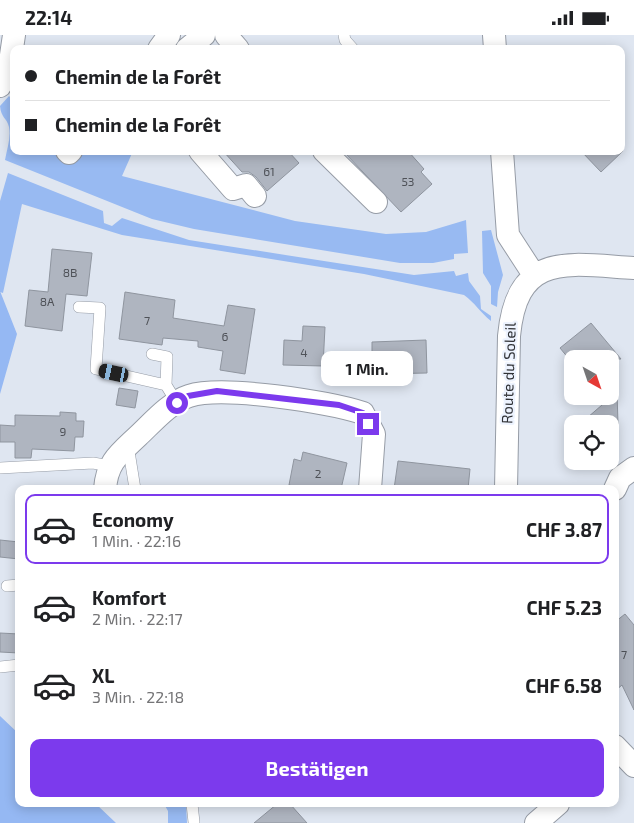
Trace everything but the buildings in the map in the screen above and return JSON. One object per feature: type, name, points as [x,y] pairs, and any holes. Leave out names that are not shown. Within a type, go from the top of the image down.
[{"type":"street","points":[[162,45],[170,35]]},
{"type":"street","points":[[192,45],[204,35]]},
{"type":"street","points":[[226,35],[235,45]]},
{"type":"street","points":[[5,88],[10,62]]},
{"type":"street","points":[[203,155],[233,189],[246,185],[254,196]]},
{"type":"street","points":[[328,155],[376,202]]},
{"type":"street","points":[[502,155],[508,235],[534,275],[564,264],[634,268]]},
{"type":"street","name":"Route du Soleil","points":[[506,485],[511,313],[520,289],[534,275]]},
{"type":"street","points":[[105,485],[106,473],[116,456],[162,413],[172,394],[188,396],[217,391],[339,405],[363,413],[374,434],[370,485]]},
{"type":"street","points":[[617,485],[620,478],[634,468]]},
{"type":"street","points":[[536,823],[555,807]]},
{"type":"lane","points":[[79,307],[100,308],[96,369],[172,394],[167,357],[152,354]]},
{"type":"lane","points":[[128,445],[133,485]]},
{"type":"lane","points":[[0,468],[93,463],[110,466]]},
{"type":"lane","points":[[7,586],[15,585]]},
{"type":"lane","points":[[0,667],[15,665]]},
{"type":"lane","points":[[192,807],[194,822]]},
{"type":"shaded area","points":[[10,97],[10,155],[64,155],[70,162],[78,155],[131,155],[122,176],[295,221],[386,234],[426,232],[466,220],[468,253],[454,254],[454,259],[433,263],[400,263],[194,229],[152,219],[5,160],[9,131],[0,106]]},
{"type":"shaded area","points":[[8,173],[103,211],[104,223],[112,226],[122,218],[189,240],[414,275],[454,271],[456,276],[468,273],[469,281],[480,296],[481,309],[491,316],[491,321],[464,295],[364,274],[122,235],[22,204],[3,293],[0,292],[0,201]]},
{"type":"shaded area","points":[[491,230],[503,275],[498,292],[497,307],[491,304],[491,286],[483,273],[482,231]]},
{"type":"shaded area","points":[[0,291],[17,334],[0,394]]},
{"type":"shaded area","points":[[0,716],[15,730],[15,807],[99,807],[116,823],[0,823]]},
{"type":"shaded area","points":[[166,807],[186,807],[187,823],[168,823],[168,811]]},
{"type":"route","points":[[177,403],[188,396],[217,391],[339,405],[363,413],[368,424]]}]
